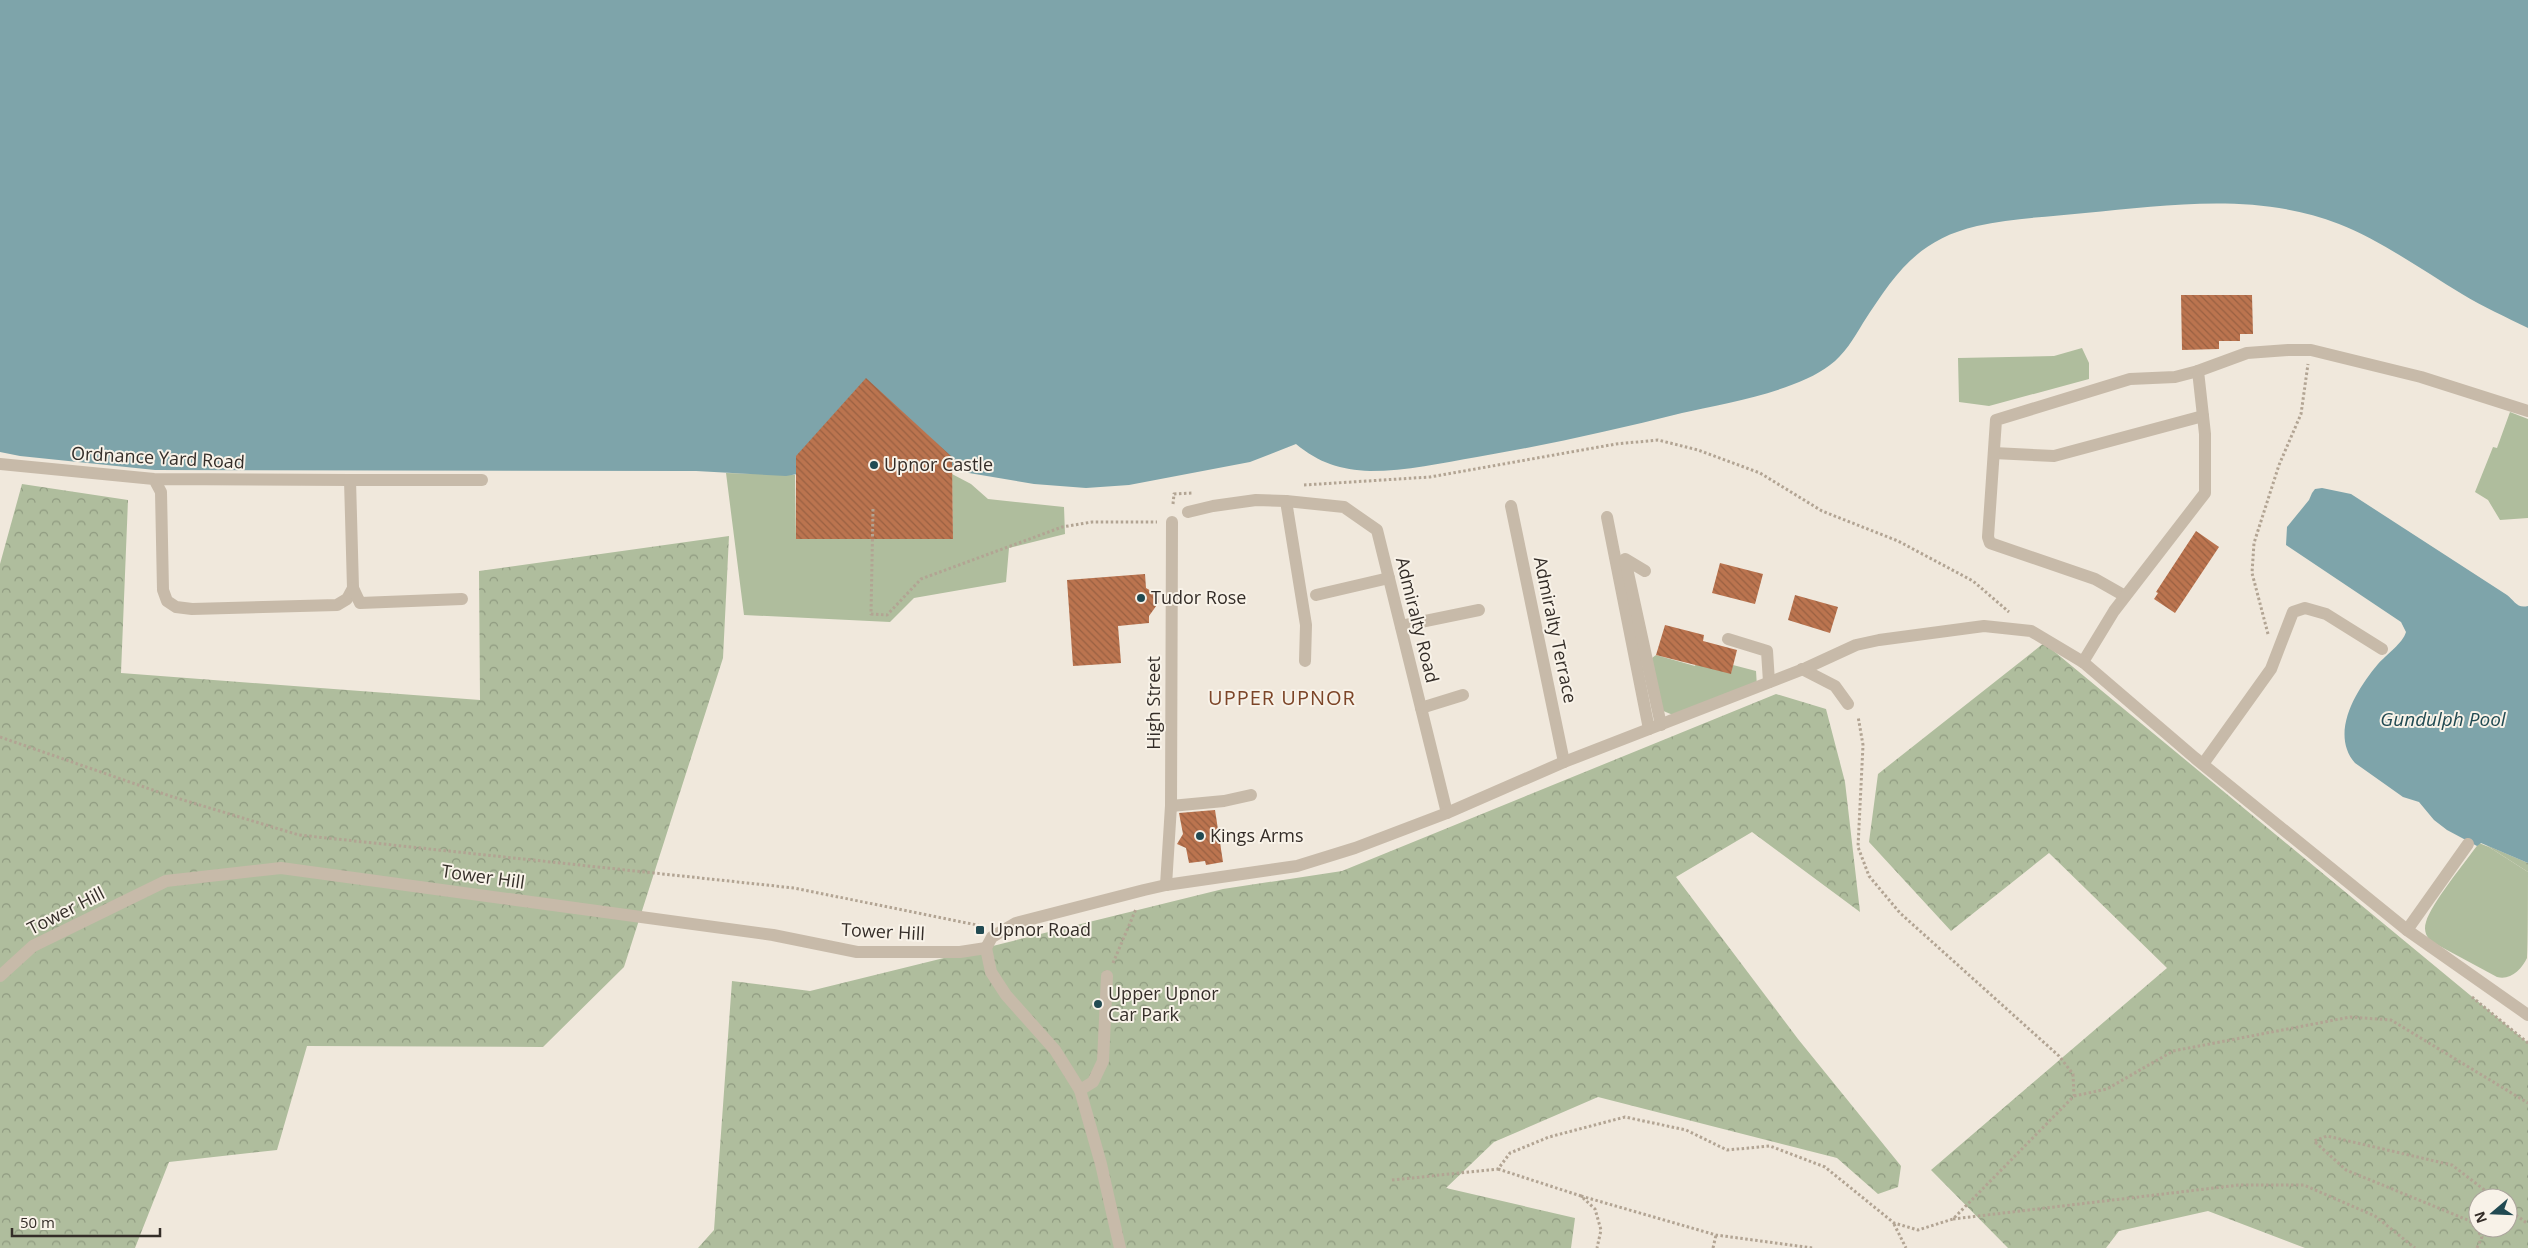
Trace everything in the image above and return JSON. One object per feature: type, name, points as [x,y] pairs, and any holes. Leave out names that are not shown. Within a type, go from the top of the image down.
[{"type":"street","points":[[2126,596],[2095,579],[1990,543],[1988,538],[1996,422],[2000,417],[2130,379],[2175,377],[2198,371],[2247,353],[2288,350],[2311,350],[2420,377],[2528,411]]},
{"type":"street","points":[[2083,662],[2126,596],[2205,493],[2206,468],[2198,371]]},
{"type":"street","points":[[1994,454],[2054,456],[2203,416]]},
{"type":"street","name":"Ordnance Yard Road","points":[[0,464],[154,479],[315,481],[482,480]]},
{"type":"street","points":[[154,479],[161,492],[163,590],[167,601],[176,607],[206,609],[337,604],[348,599],[353,588]]},
{"type":"street","points":[[350,480],[353,588],[360,603],[462,599]]},
{"type":"street","name":"Admiralty Road","points":[[1188,512],[1213,506],[1256,500],[1286,501],[1344,507],[1377,530],[1447,813]]},
{"type":"street","points":[[1286,501],[1306,625],[1305,661]]},
{"type":"street","name":"Admiralty Terrace","points":[[1511,506],[1564,762]]},
{"type":"street","points":[[1607,517],[1655,727]]},
{"type":"street","name":"High Street","points":[[1166,884],[1171,806],[1172,522]]},
{"type":"street","points":[[1645,571],[1625,559],[1655,727]]},
{"type":"street","points":[[1316,595],[1389,578]]},
{"type":"street","points":[[2203,764],[2271,669],[2293,612],[2305,608],[2326,614],[2382,649]]},
{"type":"street","points":[[1401,626],[1479,610]]},
{"type":"street","points":[[1120,1248],[1101,1164],[1080,1090],[1055,1050],[1006,995],[991,972],[986,948],[992,937],[1016,922],[1166,884],[1297,866],[1355,848],[1447,813],[1564,762],[1802,669],[1856,645],[1879,640],[1984,626],[2031,631],[2083,662],[2203,764],[2408,930],[2528,1015]]},
{"type":"street","points":[[1728,639],[1767,651],[1769,682]]},
{"type":"street","points":[[1802,669],[1835,686],[1848,704]]},
{"type":"street","points":[[1421,708],[1463,695]]},
{"type":"street","points":[[1171,806],[1224,801],[1251,795]]},
{"type":"street","points":[[2408,930],[2468,844]]},
{"type":"street","name":"Tower Hill","points":[[0,976],[33,946],[166,881],[281,868],[753,932],[858,952],[960,952],[986,948]]},
{"type":"street","points":[[1080,1090],[1093,1082],[1103,1061],[1107,976]]},
{"type":"path","points":[[2276,656],[2262,615],[2252,573],[2254,543],[2279,465],[2301,414],[2311,350]]},
{"type":"path","points":[[1302,485],[1430,477],[1616,444],[1658,440],[1698,450],[1760,473],[1822,511],[1898,541],[1974,581],[2010,612]]},
{"type":"path","points":[[873,509],[871,614],[887,615],[921,579],[1062,527],[1092,522],[1172,522],[1174,494],[1194,493]]},
{"type":"path","points":[[1848,704],[1858,716],[1863,745],[1858,848],[1869,876],[1900,913],[2059,1056],[2073,1074],[2074,1096]]},
{"type":"path","points":[[0,738],[170,796],[299,835],[794,888],[1002,930]]},
{"type":"path","points":[[1107,976],[1144,890]]},
{"type":"path","points":[[1953,1219],[2074,1096],[2107,1089],[2173,1051],[2350,1017],[2391,1020],[2528,1103]]},
{"type":"path","points":[[1498,1169],[1510,1153],[1549,1138],[1625,1117],[1686,1130],[1727,1150],[1770,1146],[1825,1167],[1894,1223],[1918,1230],[1953,1219],[2239,1185],[2304,1185],[2375,1216],[2415,1248]]},
{"type":"path","points":[[2468,1220],[2346,1170],[2314,1141],[2327,1136],[2452,1165],[2482,1188]]},
{"type":"path","points":[[1392,1180],[1498,1169],[1581,1196],[1716,1235],[1813,1248]]},
{"type":"path","points":[[1581,1196],[1595,1209],[1601,1230],[1597,1248]]},
{"type":"path","points":[[1894,1223],[1906,1248]]},
{"type":"path","points":[[1713,1248],[1716,1235]]},
{"type":"green space","points":[[2082,348],[2089,363],[2089,379],[1989,406],[1959,402],[1958,358],[2054,356]]},
{"type":"green space","points":[[2510,412],[2528,419],[2528,518],[2500,520],[2488,500],[2475,492],[2493,447],[2497,448]]},
{"type":"green space","points":[[726,473],[795,475],[796,539],[953,539],[952,474],[971,484],[988,499],[1064,507],[1065,534],[1009,548],[1006,582],[914,598],[890,622],[744,615]]},
{"type":"green space","points":[[22,484],[128,500],[121,673],[480,700],[479,571],[729,536],[723,658],[624,967],[543,1047],[307,1046],[277,1150],[169,1162],[135,1248],[0,1248],[0,564]]},
{"type":"green space","points":[[2044,643],[2528,1043],[2528,1248],[2305,1248],[2208,1211],[2119,1231],[2106,1248],[2008,1248],[1931,1170],[2167,968],[2049,853],[1951,931],[1869,842],[1878,774]]},
{"type":"green space","points":[[1656,655],[1695,666],[1696,662],[1731,673],[1733,665],[1756,671],[1757,687],[1673,715],[1661,710],[1652,658]]},
{"type":"green space","points":[[1776,694],[1826,709],[1845,782],[1860,912],[1752,832],[1676,877],[1798,1039],[1901,1166],[1898,1187],[1878,1194],[1837,1158],[1598,1097],[1494,1142],[1446,1188],[1575,1218],[1571,1248],[698,1248],[714,1230],[732,981],[810,991],[1223,889],[1342,871]]},
{"type":"green space","points":[[2479,843],[2489,847],[2528,872],[2527,958],[2519,970],[2511,976],[2502,978],[2434,943],[2425,932],[2425,925],[2429,914]]},
{"type":"green space","points":[[2486,845],[2528,863],[2528,872]]},
{"type":"water","points":[[0,0],[2528,0],[2528,328],[2486,308],[2402,256],[2339,224],[2308,214],[2245,204],[2181,205],[2017,219],[1990,223],[1956,232],[1938,240],[1910,261],[1897,274],[1840,356],[1830,365],[1798,382],[1738,401],[1580,437],[1411,468],[1384,471],[1349,469],[1322,461],[1296,444],[1250,462],[1129,485],[1086,488],[1034,484],[963,472],[932,464],[815,471],[786,476],[696,471],[155,470],[20,456],[0,452]]},
{"type":"water","name":"Gundulph Pool","points":[[2322,488],[2351,494],[2507,595],[2518,605],[2528,606],[2528,863],[2481,843],[2477,846],[2447,830],[2434,820],[2419,802],[2403,797],[2355,763],[2348,751],[2345,725],[2355,698],[2370,674],[2398,645],[2406,632],[2401,622],[2286,545],[2287,527],[2309,500],[2315,489]]},
{"type":"building","points":[[2181,295],[2252,295],[2253,334],[2240,334],[2240,341],[2219,341],[2219,349],[2182,350]]},
{"type":"building","name":"Upnor Castle","points":[[866,378],[952,457],[953,539],[796,539],[796,456]]},
{"type":"building","points":[[2196,531],[2219,547],[2175,613],[2154,599],[2158,593],[2156,592]]},
{"type":"building","points":[[1720,563],[1763,574],[1755,604],[1712,593]]},
{"type":"building","points":[[1145,574],[1146,588],[1158,595],[1159,602],[1149,616],[1149,623],[1118,626],[1121,663],[1073,666],[1067,580]]},
{"type":"building","points":[[1795,595],[1838,607],[1830,633],[1788,620]]},
{"type":"building","points":[[1665,625],[1704,635],[1703,641],[1737,650],[1731,674],[1656,655]]},
{"type":"building","name":"Kings Arms","points":[[1215,810],[1223,862],[1206,865],[1205,861],[1189,863],[1186,848],[1177,844],[1183,834],[1179,813]]},
{"type":"place","name":"Upnor Castle","points":[[874,465]]},
{"type":"place","name":"Tudor Rose","points":[[1141,598]]},
{"type":"place","name":"Kings Arms","points":[[1200,836]]},
{"type":"place","name":"Upnor Road","points":[[980,930]]},
{"type":"place","name":"Upper Upnor Car Park","points":[[1098,1004]]},
{"type":"district","name":"UPPER UPNOR","points":[[1282,698]]}]
